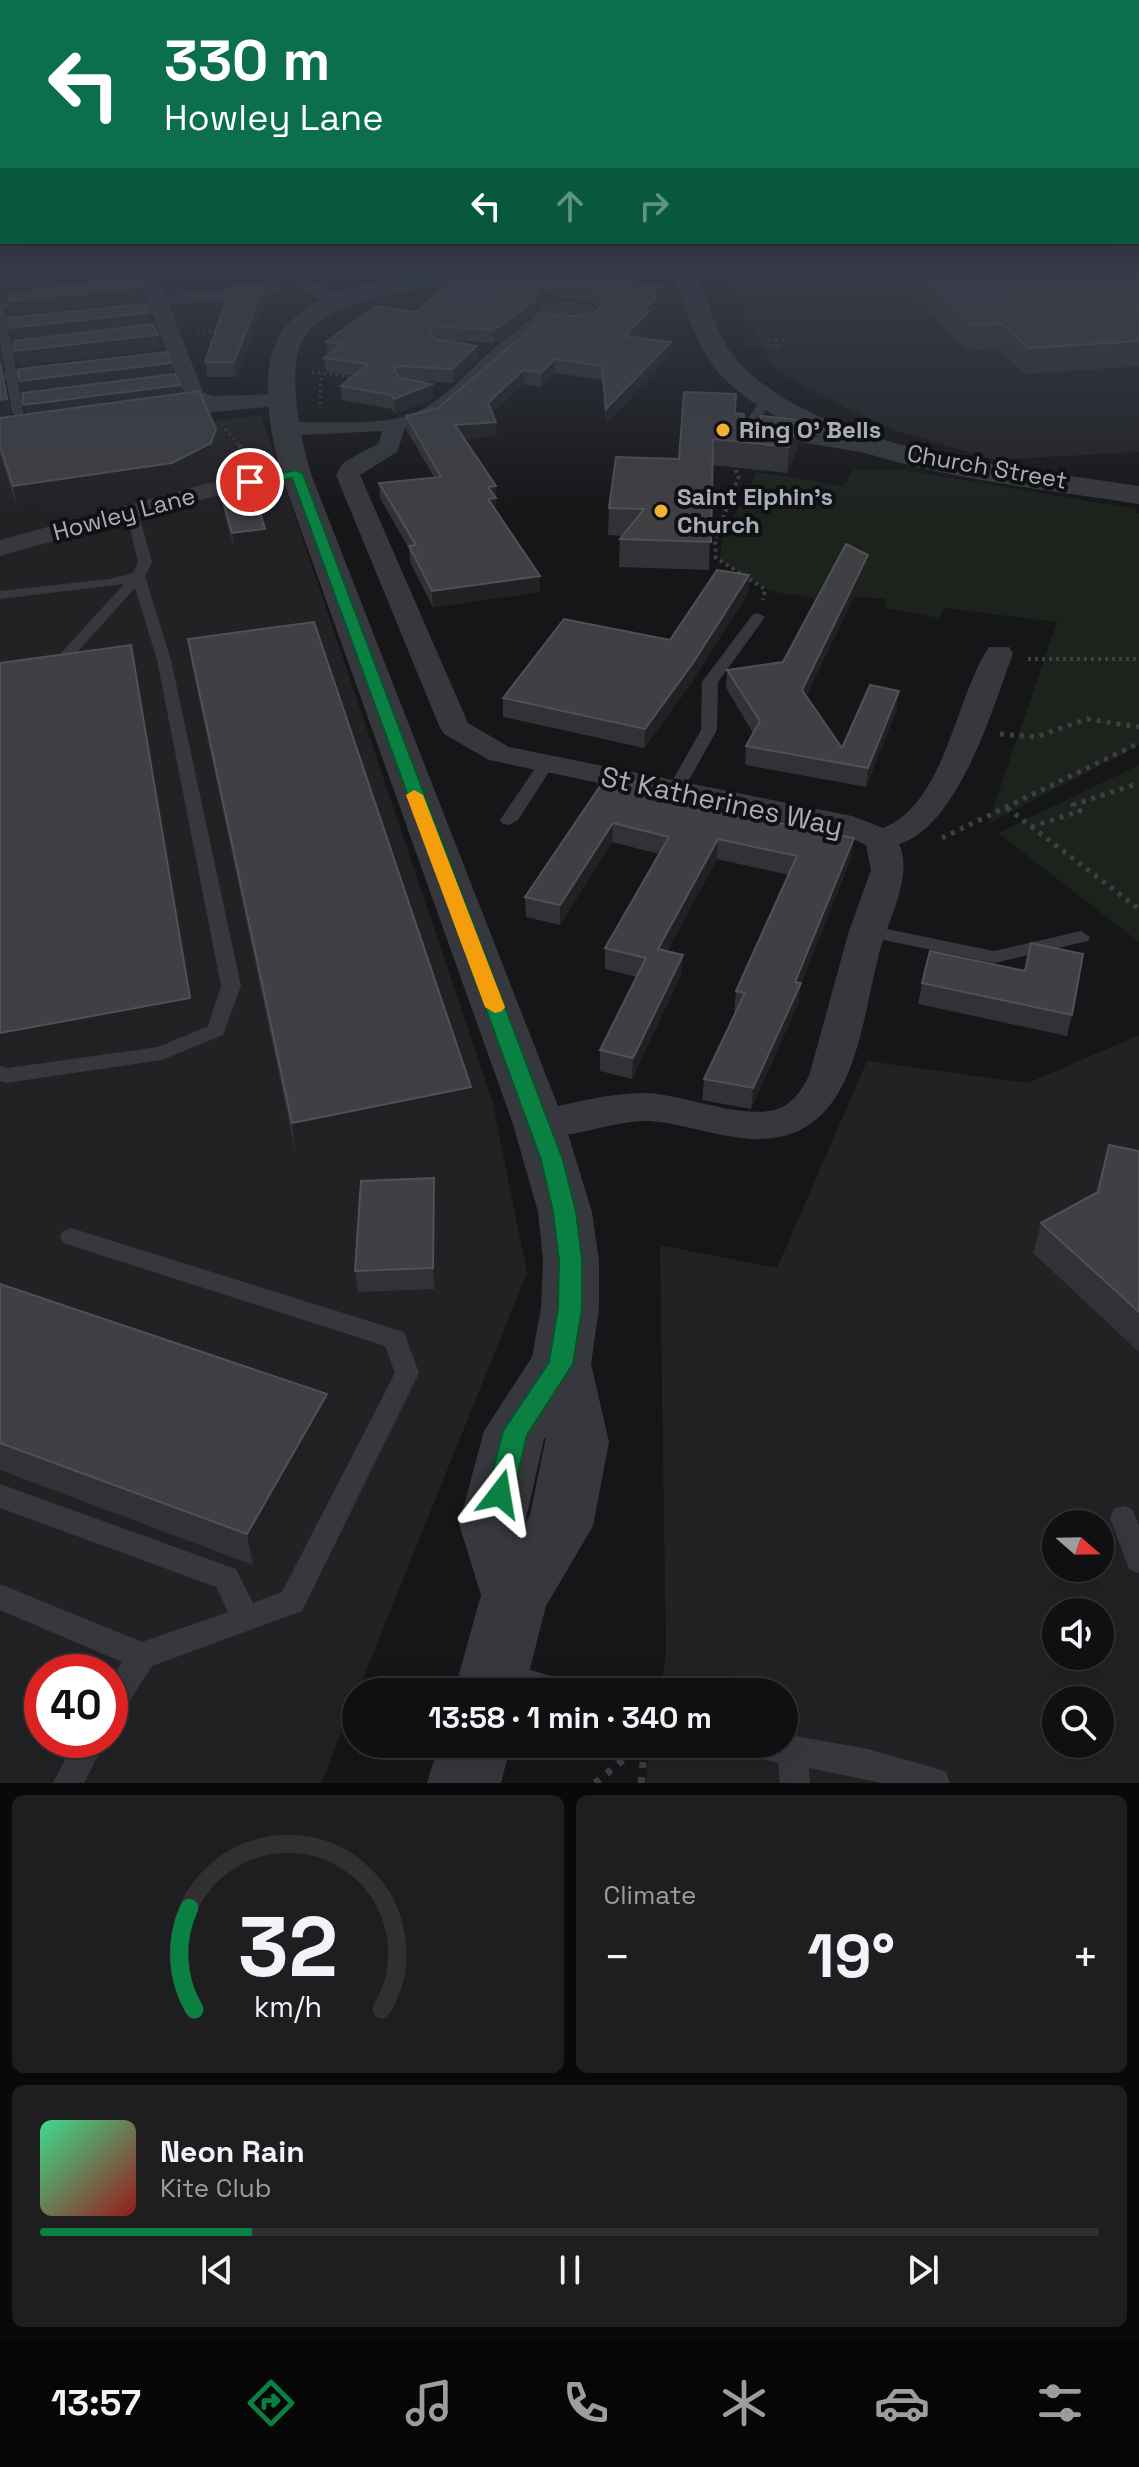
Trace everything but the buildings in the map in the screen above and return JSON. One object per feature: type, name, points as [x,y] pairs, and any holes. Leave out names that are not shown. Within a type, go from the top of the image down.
[{"type":"street","points":[[173,349],[178,357],[180,383],[194,396],[209,403],[281,415],[396,423],[429,415],[503,349]]},
{"type":"street","points":[[288,349],[281,415],[296,474],[539,1124],[565,1212],[571,1260],[570,1308],[561,1364],[578,1442],[560,1526],[515,1595],[492,1678]]},
{"type":"street","points":[[472,349],[499,353]]},
{"type":"street","name":"Church Street","points":[[718,349],[731,369],[767,399],[830,429],[904,453],[1139,495]]},
{"type":"street","points":[[11,376],[178,357]]},
{"type":"street","points":[[408,385],[455,392]]},
{"type":"street","points":[[145,416],[201,408],[209,403]]},
{"type":"street","name":"St Katherines Way","points":[[396,423],[389,447],[352,467],[348,475],[455,728],[500,754],[892,835],[887,854],[888,870],[867,931],[828,1076],[822,1095],[807,1110],[788,1121],[763,1125],[741,1126],[672,1109],[646,1107],[539,1124]]},
{"type":"street","name":"Howley Lane","points":[[0,548],[205,491],[296,474]]},
{"type":"street","points":[[892,835],[921,814],[971,732],[999,653]]},
{"type":"street","points":[[464,1783],[471,1758]]},
{"type":"lane","points":[[14,349],[7,350],[23,432]]},
{"type":"lane","points":[[16,403],[63,397]]},
{"type":"lane","points":[[749,452],[755,417],[767,399]]},
{"type":"lane","points":[[753,431],[904,453]]},
{"type":"lane","points":[[0,671],[42,665],[65,657],[138,576],[145,562],[132,511]]},
{"type":"lane","points":[[0,595],[109,583],[138,576]]},
{"type":"lane","points":[[0,1073],[6,1076],[162,1053],[177,1048],[216,1030],[231,986],[164,660],[138,576]]},
{"type":"lane","points":[[674,792],[709,730],[710,682],[758,617]]},
{"type":"lane","points":[[509,820],[546,764]]},
{"type":"lane","points":[[867,931],[994,957],[1081,937]]},
{"type":"lane","points":[[71,1237],[395,1339],[407,1373],[292,1602],[142,1656],[128,1678]]},
{"type":"lane","points":[[0,1496],[226,1578],[246,1619]]},
{"type":"lane","points":[[1123,1518],[1139,1560]]},
{"type":"lane","points":[[0,1597],[142,1656]]},
{"type":"lane","points":[[798,1754],[868,1764],[935,1783]]},
{"type":"lane","points":[[68,1783],[81,1758]]},
{"type":"lane","points":[[792,1758],[795,1783]]},
{"type":"path","points":[[311,372],[408,385]]},
{"type":"path","points":[[224,429],[252,461]]},
{"type":"path","points":[[732,463],[739,476],[715,539],[716,558],[756,580],[765,594]]},
{"type":"path","points":[[999,653],[1033,659],[1139,659]]},
{"type":"path","points":[[971,732],[1036,737],[1087,719],[1139,727]]},
{"type":"path","points":[[892,835],[944,839],[1139,743]]},
{"type":"path","points":[[1031,827],[1080,811],[1073,805],[1139,783]]},
{"type":"path","points":[[1007,808],[1139,909]]},
{"type":"path","points":[[595,1783],[625,1758]]},
{"type":"path","points":[[641,1783],[644,1758]]},
{"type":"shaded area","points":[[763,349],[1139,349],[1139,452],[994,460],[894,430],[813,392],[773,368]]},
{"type":"shaded area","points":[[261,415],[492,1100],[527,1272],[363,1678],[342,1678],[342,1731],[321,1783],[0,1783],[0,448]]},
{"type":"shaded area","points":[[853,470],[903,470],[1135,509],[1139,514],[1139,745],[988,824],[1057,622],[944,608],[939,618],[884,608],[885,599],[846,596],[830,601],[770,591],[720,561],[722,539],[757,472],[843,486]]},
{"type":"shaded area","points":[[1139,765],[1139,942],[998,833]]},
{"type":"shaded area","points":[[1139,1035],[1139,1783],[645,1783],[649,1758],[798,1758],[798,1678],[662,1678],[666,1654],[660,1245],[777,1268],[867,1061],[1028,1083]]},
{"type":"slow traffic","points":[[414,795],[495,1007]]},
{"type":"place","name":"Ring O' Bells","points":[[723,430]]},
{"type":"place","name":"Saint Elphin's Church","points":[[661,511]]},
{"type":"route","points":[[250,482],[296,474],[539,1124],[565,1212],[571,1260],[570,1308],[561,1364],[515,1431],[500,1494]]}]
